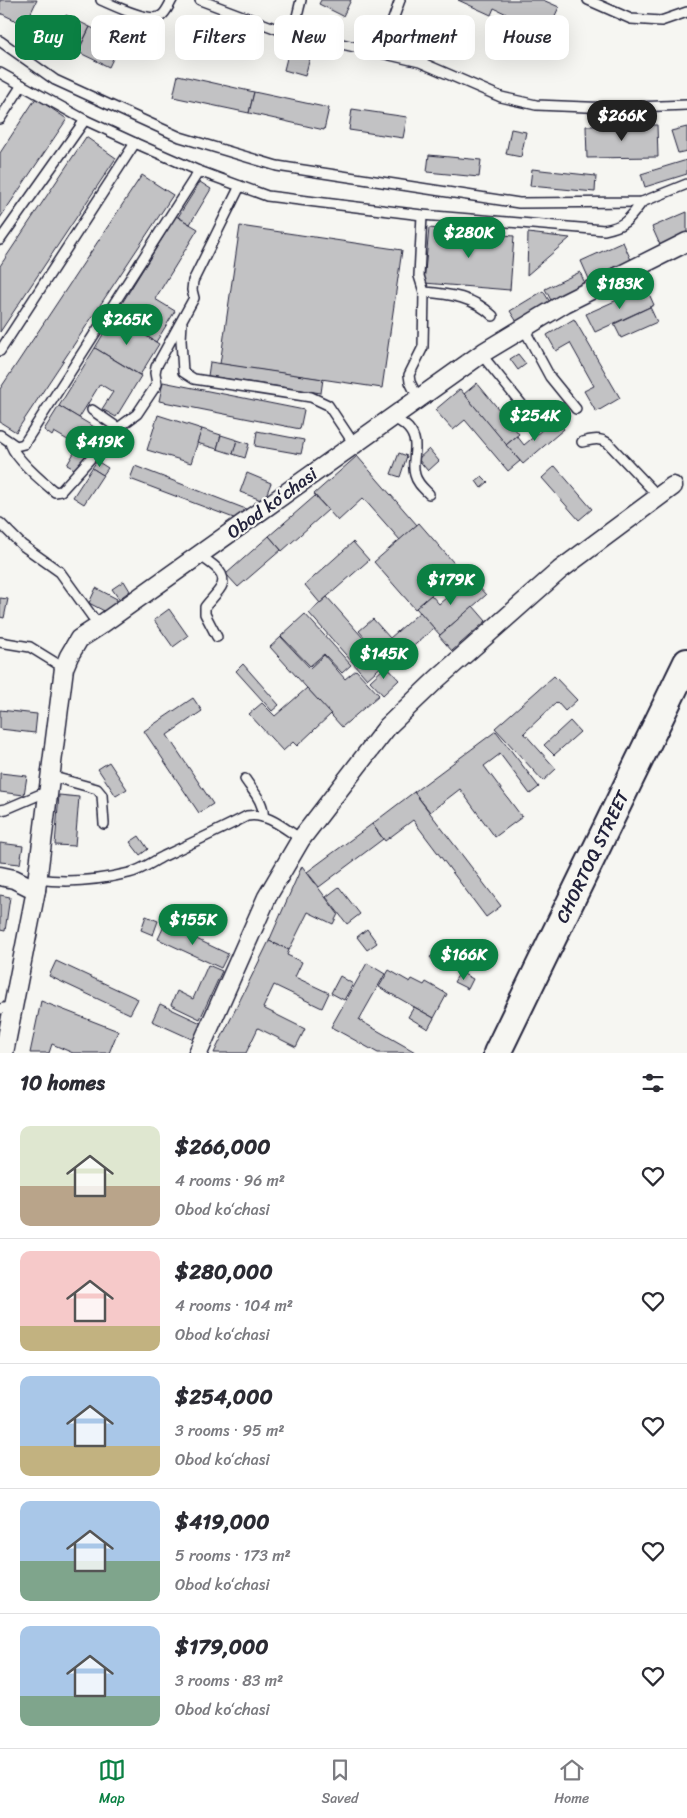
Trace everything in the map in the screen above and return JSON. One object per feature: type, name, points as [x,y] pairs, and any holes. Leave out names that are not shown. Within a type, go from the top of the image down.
[{"type":"main road","name":"CHORTOQ STREET","points":[[497,1053],[687,662]]},
{"type":"street","name":"Obod koʻchasi","points":[[4,1053],[6,1008],[36,884],[64,668],[68,656],[80,639],[481,354],[565,302],[687,242]]},
{"type":"street","points":[[198,1053],[267,897],[301,838],[388,726],[430,685],[560,570],[665,491]]},
{"type":"street","points":[[0,876],[36,884]]},
{"type":"lane","points":[[101,0],[133,13],[152,18],[166,12],[172,0]]},
{"type":"lane","points":[[200,0],[274,28]]},
{"type":"lane","points":[[297,15],[300,0]]},
{"type":"lane","points":[[588,0],[631,19],[660,21],[687,12]]},
{"type":"lane","points":[[394,15],[399,1]]},
{"type":"lane","points":[[0,41],[55,80],[180,137],[277,166],[519,203],[642,202],[687,184]]},
{"type":"lane","points":[[412,60],[501,97],[536,105],[611,108],[687,105]]},
{"type":"lane","points":[[0,73],[85,120],[200,171],[267,196],[422,215],[604,230],[618,227],[628,221],[642,202]]},
{"type":"lane","points":[[0,119],[22,85]]},
{"type":"lane","points":[[0,240],[85,120]]},
{"type":"lane","points":[[0,351],[135,143]]},
{"type":"lane","points":[[0,435],[16,446],[24,444],[200,171]]},
{"type":"lane","points":[[10,442],[15,454],[35,474],[56,492],[61,491],[118,428],[137,414],[157,384],[156,367],[194,298],[192,290],[193,281],[240,186]]},
{"type":"lane","points":[[418,398],[408,375],[423,347],[424,292],[420,276],[422,215]]},
{"type":"lane","points":[[424,292],[469,300],[485,309],[492,316]]},
{"type":"lane","points":[[182,320],[183,372],[194,379],[311,397],[328,405],[354,444]]},
{"type":"lane","points":[[523,327],[550,377],[576,410]]},
{"type":"lane","points":[[481,354],[532,417]]},
{"type":"lane","points":[[92,410],[118,428]]},
{"type":"lane","points":[[391,418],[404,424],[416,441],[414,473],[418,482],[429,494]]},
{"type":"lane","points":[[582,442],[597,439],[603,440],[665,491]]},
{"type":"lane","points":[[0,523],[22,545],[60,572],[99,626]]},
{"type":"lane","points":[[199,555],[219,570],[222,576],[222,585],[205,607],[205,614],[217,637]]},
{"type":"lane","points":[[0,642],[30,647],[64,668]]},
{"type":"lane","points":[[245,779],[260,803],[263,817]]},
{"type":"lane","points":[[0,810],[6,809],[49,783],[97,789],[103,801],[104,824]]},
{"type":"lane","points":[[36,884],[48,880],[86,880],[130,873],[145,868],[159,859],[247,816],[256,815],[263,817],[301,838]]},
{"type":"building","points":[[0,0],[37,0],[30,15],[15,15],[15,20],[0,13]]},
{"type":"building","points":[[321,0],[351,0],[344,15],[319,4]]},
{"type":"building","points":[[458,0],[543,0],[559,7],[555,15],[509,15],[494,8],[491,15]]},
{"type":"building","points":[[81,22],[90,27],[81,45]]},
{"type":"building","points":[[91,27],[91,58],[81,53],[81,46]]},
{"type":"building","points":[[95,60],[112,60],[109,67]]},
{"type":"building","points":[[286,60],[309,60],[305,76],[284,70]]},
{"type":"building","points":[[178,75],[254,92],[249,113],[173,97]]},
{"type":"building","points":[[254,92],[329,108],[324,130],[249,113]]},
{"type":"building","points":[[36,98],[67,119],[0,218],[0,153]]},
{"type":"building","points":[[352,109],[407,117],[403,138],[349,130]]},
{"type":"building","points":[[657,125],[658,157],[587,158],[586,126]]},
{"type":"building","points":[[687,127],[687,151],[678,153],[671,131]]},
{"type":"building","points":[[511,129],[526,132],[521,157],[506,154]]},
{"type":"building","points":[[86,137],[116,158],[0,332],[0,266]]},
{"type":"building","points":[[429,155],[481,160],[479,177],[427,172]]},
{"type":"building","points":[[687,160],[687,174],[645,187],[641,174]]},
{"type":"building","points":[[532,169],[596,176],[595,192],[530,186]]},
{"type":"building","points":[[142,175],[173,195],[16,432],[0,422],[0,389]]},
{"type":"building","points":[[200,182],[211,189],[190,224],[178,217]]},
{"type":"building","points":[[687,212],[687,233],[660,245],[652,227]]},
{"type":"building","points":[[176,216],[198,229],[155,299],[175,311],[156,342],[114,316]]},
{"type":"building","points":[[240,226],[402,250],[382,388],[220,364]]},
{"type":"building","points":[[429,228],[514,236],[510,290],[424,283]]},
{"type":"building","points":[[528,233],[570,238],[527,275]]},
{"type":"building","points":[[623,242],[631,260],[589,279],[581,261]]},
{"type":"building","points":[[580,272],[586,286],[552,302],[545,289]]},
{"type":"building","points":[[646,287],[654,305],[595,332],[586,314]]},
{"type":"building","points":[[543,291],[550,302],[517,322],[510,311]]},
{"type":"building","points":[[650,307],[657,322],[621,338],[614,324]]},
{"type":"building","points":[[114,316],[159,344],[140,375],[95,348]]},
{"type":"building","points":[[574,319],[620,398],[596,412],[584,391],[594,386],[570,343],[556,351],[547,335]]},
{"type":"building","points":[[95,348],[141,376],[116,417],[102,409],[113,392],[100,384],[79,418],[59,406]]},
{"type":"building","points":[[518,354],[526,364],[518,370],[510,359]]},
{"type":"building","points":[[210,362],[323,379],[321,393],[208,376]]},
{"type":"building","points":[[163,382],[304,410],[300,429],[159,401]]},
{"type":"building","points":[[477,383],[519,434],[506,445],[464,394]]},
{"type":"building","points":[[460,389],[520,461],[508,471],[465,420],[453,430],[435,410]]},
{"type":"building","points":[[59,406],[101,431],[76,470],[67,465],[78,446],[54,432],[52,436],[44,430]]},
{"type":"building","points":[[158,415],[202,429],[191,463],[147,450]]},
{"type":"building","points":[[555,419],[564,429],[523,464],[506,445],[517,436],[524,445]]},
{"type":"building","points":[[202,429],[221,435],[217,449],[197,443]]},
{"type":"building","points":[[257,431],[304,440],[301,454],[255,446]]},
{"type":"building","points":[[221,435],[237,440],[233,454],[217,449]]},
{"type":"building","points":[[237,440],[249,444],[245,458],[233,454]]},
{"type":"building","points":[[429,449],[439,461],[428,471],[418,459]]},
{"type":"building","points":[[399,453],[407,456],[400,477],[391,474]]},
{"type":"building","points":[[357,456],[417,525],[400,540],[363,498],[338,521],[314,494]]},
{"type":"building","points":[[97,461],[108,468],[103,475],[92,468]]},
{"type":"building","points":[[135,466],[251,511],[239,520],[130,479]]},
{"type":"building","points":[[555,466],[592,509],[579,520],[542,478]]},
{"type":"building","points":[[92,468],[103,475],[84,504],[73,497]]},
{"type":"building","points":[[247,473],[271,483],[264,501],[240,492]]},
{"type":"building","points":[[482,476],[488,482],[481,488],[476,481]]},
{"type":"building","points":[[315,496],[328,510],[282,551],[269,536]]},
{"type":"building","points":[[419,523],[460,570],[415,609],[374,562]]},
{"type":"building","points":[[269,536],[281,550],[238,587],[226,574]]},
{"type":"building","points":[[353,542],[369,560],[320,603],[305,585]]},
{"type":"building","points":[[470,577],[486,595],[440,635],[416,608],[431,595],[439,604]]},
{"type":"building","points":[[124,581],[130,591],[119,599],[112,589]]},
{"type":"building","points":[[96,588],[117,599],[110,614],[89,603]]},
{"type":"building","points":[[327,597],[385,663],[367,679],[309,613]]},
{"type":"building","points":[[0,598],[8,599],[4,618],[0,617]]},
{"type":"building","points":[[473,606],[486,621],[452,651],[439,636]]},
{"type":"building","points":[[169,609],[188,636],[173,647],[154,620]]},
{"type":"building","points":[[420,612],[434,628],[390,667],[359,631],[373,619],[390,638]]},
{"type":"building","points":[[305,614],[351,665],[342,673],[324,654],[310,666],[281,636]]},
{"type":"building","points":[[281,637],[310,668],[324,655],[345,679],[356,670],[379,695],[342,727],[270,647]]},
{"type":"building","points":[[243,664],[279,705],[272,711],[236,671]]},
{"type":"building","points":[[386,666],[399,680],[383,695],[370,681]]},
{"type":"building","points":[[554,676],[577,700],[565,711],[557,702],[524,733],[556,769],[543,781],[495,728]]},
{"type":"building","points":[[307,688],[331,714],[297,746],[293,742],[283,751],[249,714],[262,703],[275,716]]},
{"type":"building","points":[[193,698],[202,711],[167,735],[213,804],[199,813],[144,731]]},
{"type":"building","points":[[0,710],[37,714],[35,733],[0,729]]},
{"type":"building","points":[[570,721],[580,732],[554,755],[544,745]]},
{"type":"building","points":[[496,731],[539,787],[530,794],[500,754],[484,766],[522,817],[495,837],[460,789],[430,812],[414,792]]},
{"type":"building","points":[[109,762],[127,789],[116,796],[98,769]]},
{"type":"building","points":[[0,773],[27,776],[24,795],[0,792]]},
{"type":"building","points":[[414,792],[501,906],[486,917],[413,820],[385,841],[372,824]]},
{"type":"building","points":[[59,795],[79,797],[75,846],[55,845]]},
{"type":"building","points":[[372,824],[383,839],[319,887],[307,872]]},
{"type":"building","points":[[139,836],[148,849],[140,855],[130,842]]},
{"type":"building","points":[[0,843],[23,846],[20,864],[0,862]]},
{"type":"building","points":[[302,866],[338,914],[333,924],[308,912],[289,950],[269,941]]},
{"type":"building","points":[[339,887],[360,914],[347,924],[326,897]]},
{"type":"building","points":[[0,895],[10,897],[5,931],[0,930]]},
{"type":"building","points":[[146,916],[158,921],[153,935],[141,930]]},
{"type":"building","points":[[165,924],[228,954],[221,968],[158,939]]},
{"type":"building","points":[[367,929],[377,943],[367,950],[357,937]]},
{"type":"building","points":[[269,941],[289,950],[287,955],[302,962],[295,977],[329,993],[322,1008],[274,985],[263,1008],[305,1029],[296,1047],[258,1028],[246,1053],[214,1053]]},
{"type":"building","points":[[440,950],[448,961],[439,968],[430,957]]},
{"type":"building","points":[[56,961],[138,999],[130,1014],[49,976]]},
{"type":"building","points":[[367,963],[385,974],[359,1020],[417,1053],[378,1053],[331,1027]]},
{"type":"building","points":[[208,965],[222,971],[200,1019],[171,1005],[177,991],[193,999]]},
{"type":"building","points":[[389,970],[410,982],[412,979],[424,985],[426,982],[447,994],[434,1018],[379,987]]},
{"type":"building","points":[[460,972],[473,979],[468,989],[454,982]]},
{"type":"building","points":[[340,976],[353,984],[344,1000],[331,993]]},
{"type":"building","points":[[41,1001],[118,1031],[109,1053],[73,1053],[52,1044],[49,1053],[30,1053]]},
{"type":"building","points":[[160,1004],[203,1024],[196,1041],[152,1021]]},
{"type":"building","points":[[414,1007],[434,1018],[428,1029],[408,1017]]}]
